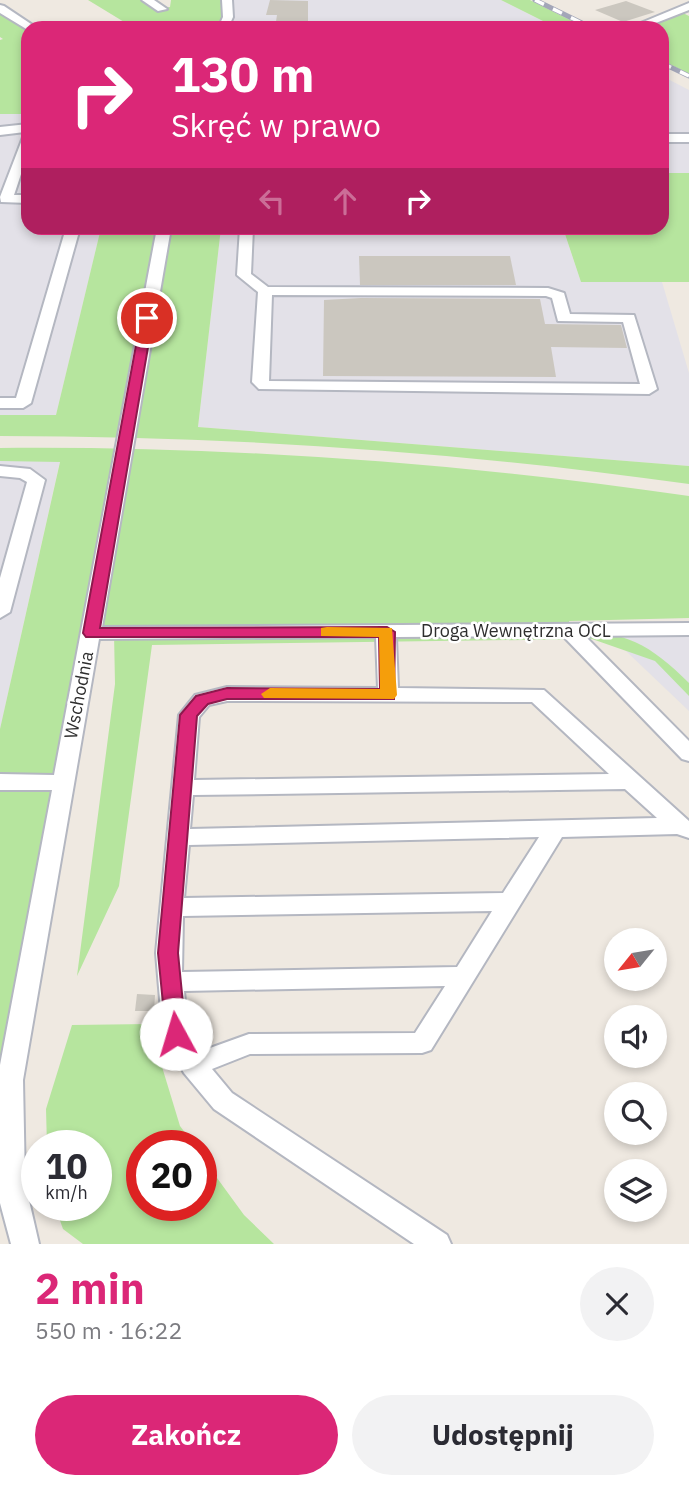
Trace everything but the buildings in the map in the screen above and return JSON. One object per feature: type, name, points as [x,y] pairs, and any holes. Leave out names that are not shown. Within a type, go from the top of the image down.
[{"type":"street","points":[[147,0],[162,9]]},
{"type":"street","points":[[226,21],[227,0]]},
{"type":"street","points":[[646,21],[672,6],[689,6]]},
{"type":"street","points":[[0,8],[21,21]]},
{"type":"street","points":[[0,123],[21,122]]},
{"type":"street","points":[[0,131],[21,129]]},
{"type":"street","points":[[669,138],[689,138]]},
{"type":"street","points":[[21,154],[5,199],[21,199]]},
{"type":"street","points":[[0,403],[23,403],[71,235]]},
{"type":"street","name":"Wschodnia","points":[[25,1244],[13,1197],[5,1090],[61,783],[92,633],[163,235]]},
{"type":"street","points":[[246,235],[243,271],[249,281],[265,291]]},
{"type":"street","points":[[0,471],[24,473],[36,480],[0,612]]},
{"type":"street","name":"Droga Wewnętrzna OCL","points":[[92,633],[689,629]]},
{"type":"street","points":[[569,631],[689,754]]},
{"type":"street","points":[[387,632],[388,695]]},
{"type":"street","points":[[437,1244],[223,1101],[193,1065],[176,1034],[168,953],[189,715],[202,700],[227,694],[537,695],[684,828]]},
{"type":"street","points":[[182,788],[630,781]]},
{"type":"street","points":[[0,782],[61,783]]},
{"type":"street","points":[[178,837],[556,828],[684,828]]},
{"type":"street","points":[[193,1065],[248,1044],[422,1043],[556,828]]},
{"type":"street","points":[[172,907],[510,902]]},
{"type":"street","points":[[171,982],[464,976]]},
{"type":"street","points":[[0,1170],[9,1138]]},
{"type":"lane","points":[[265,291],[555,293],[559,296],[563,318],[629,318],[649,389],[265,386],[260,382],[265,291]]},
{"type":"shaded area","points":[[227,0],[501,0],[543,21],[224,21]]},
{"type":"shaded area","points":[[669,80],[689,90],[689,173],[669,173]]},
{"type":"shaded area","points":[[0,114],[21,114],[21,235],[99,235],[56,415],[0,415]]},
{"type":"shaded area","points":[[220,235],[565,235],[581,282],[662,282],[689,373],[689,466],[198,427]]},
{"type":"shaded area","points":[[0,461],[60,461],[0,729]]},
{"type":"shaded area","points":[[689,629],[689,711],[605,631]]},
{"type":"green space","points":[[88,0],[147,0],[162,8],[170,7],[171,0],[227,0],[224,21],[122,21]]},
{"type":"green space","points":[[501,0],[530,0],[572,21],[543,21]]},
{"type":"green space","points":[[0,8],[21,23],[21,114],[0,114],[0,40],[3,39],[0,37]]},
{"type":"green space","points":[[677,10],[689,16],[689,74],[669,64],[669,21],[650,21]]},
{"type":"green space","points":[[669,173],[689,173],[689,282],[581,282],[565,235],[669,235]]},
{"type":"green space","points":[[99,235],[220,235],[198,427],[689,466],[689,484],[518,463],[346,448],[173,439],[0,436],[0,415],[56,415]]},
{"type":"green space","points":[[0,448],[173,450],[346,459],[518,474],[689,496],[689,618],[569,621],[570,630],[606,633],[649,649],[689,683],[689,696],[655,661],[592,639],[152,645],[119,886],[77,976],[115,684],[114,633],[92,633],[0,1099],[0,729],[60,462],[0,461]]},
{"type":"green space","points":[[149,1024],[183,1130],[126,1130],[126,1221],[217,1221],[217,1178],[244,1215],[274,1244],[83,1244],[63,1229],[60,1221],[112,1221],[112,1130],[47,1130],[46,1109],[72,1025]]},
{"type":"railway","points":[[535,0],[578,21]]},
{"type":"railway","points":[[669,66],[689,76]]},
{"type":"slow traffic","points":[[270,694],[388,695],[387,632],[327,632]]},
{"type":"route","points":[[147,318],[92,633],[387,632],[388,695],[227,694],[202,700],[189,715],[168,953],[176,1034]]}]
